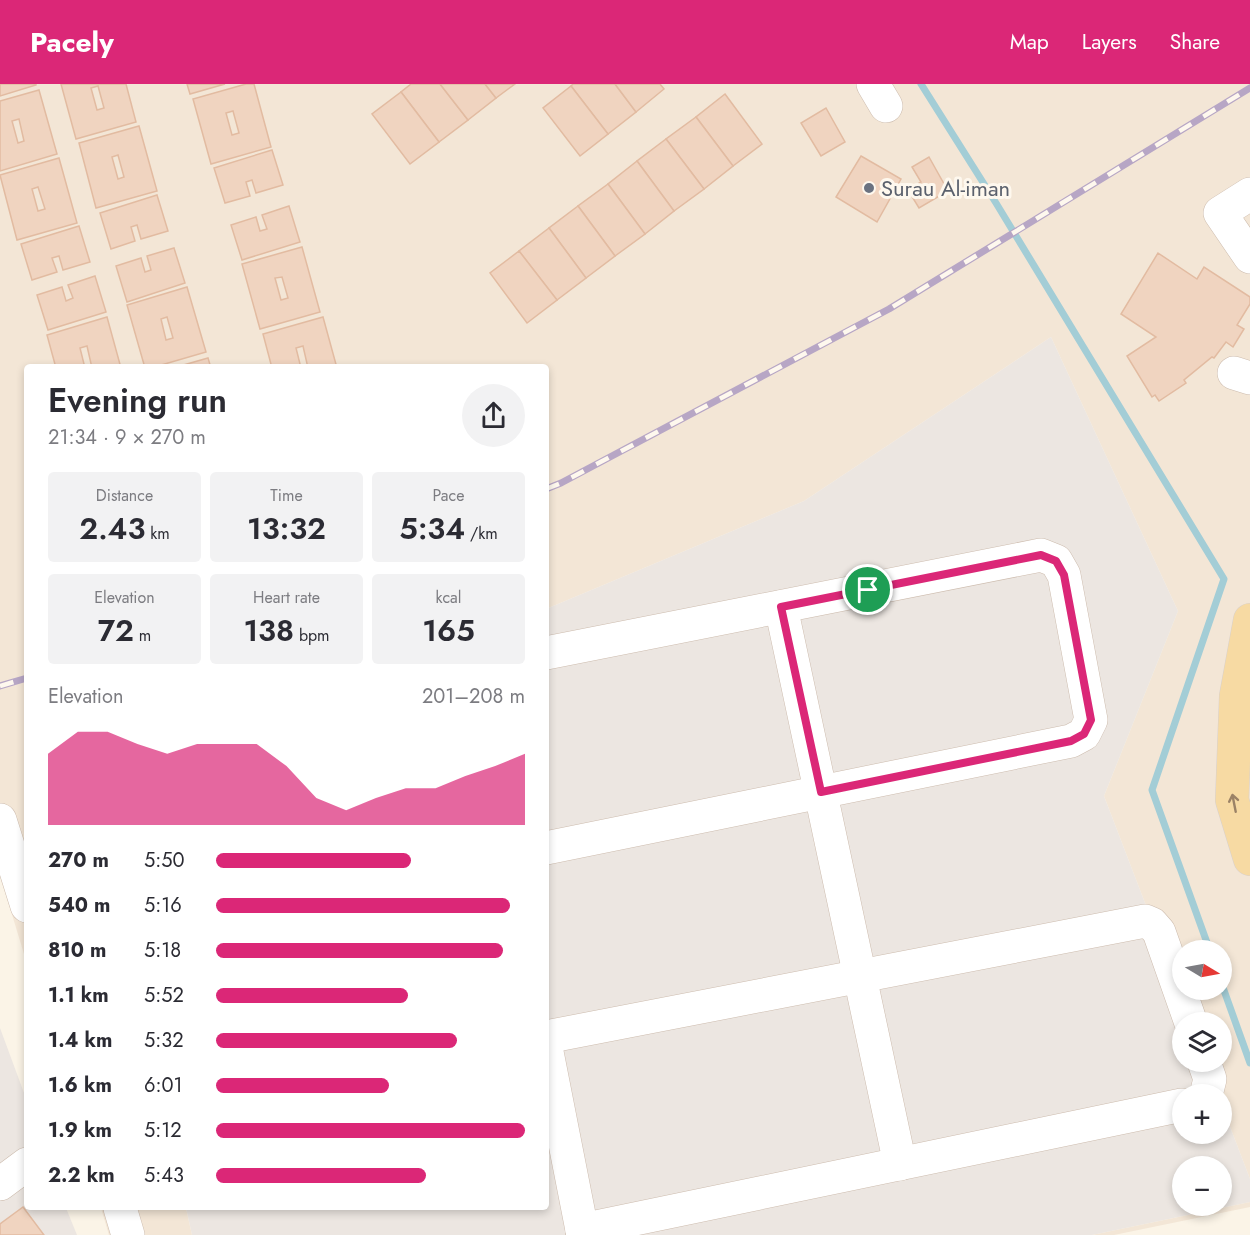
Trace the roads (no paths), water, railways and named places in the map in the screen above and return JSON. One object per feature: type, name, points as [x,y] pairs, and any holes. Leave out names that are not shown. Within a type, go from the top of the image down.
[{"type":"main road","points":[[1250,620],[1236,696],[1232,800],[1250,859]]},
{"type":"street","points":[[1250,194],[1220,213],[1250,257]]},
{"type":"street","points":[[549,652],[1041,555],[1056,561],[1064,575],[1091,720],[1084,734],[1071,741],[549,847]]},
{"type":"street","points":[[781,607],[900,1164]]},
{"type":"street","points":[[0,820],[24,896]]},
{"type":"street","points":[[549,1036],[1145,921],[1152,924],[1159,932],[1187,1012]]},
{"type":"street","points":[[549,1077],[554,1127],[583,1232],[1172,1107]]},
{"type":"street","points":[[0,1184],[24,1166]]},
{"type":"street","points":[[121,1210],[128,1235]]},
{"type":"waterway","points":[[921,84],[996,203],[1224,579],[1152,790],[1206,940]]},
{"type":"waterway","points":[[1227,1000],[1250,1063]]},
{"type":"railway","points":[[549,488],[889,309],[1250,88]]},
{"type":"railway","points":[[0,686],[24,679]]},
{"type":"place","name":"Surau Al-iman","points":[[869,188]]}]
